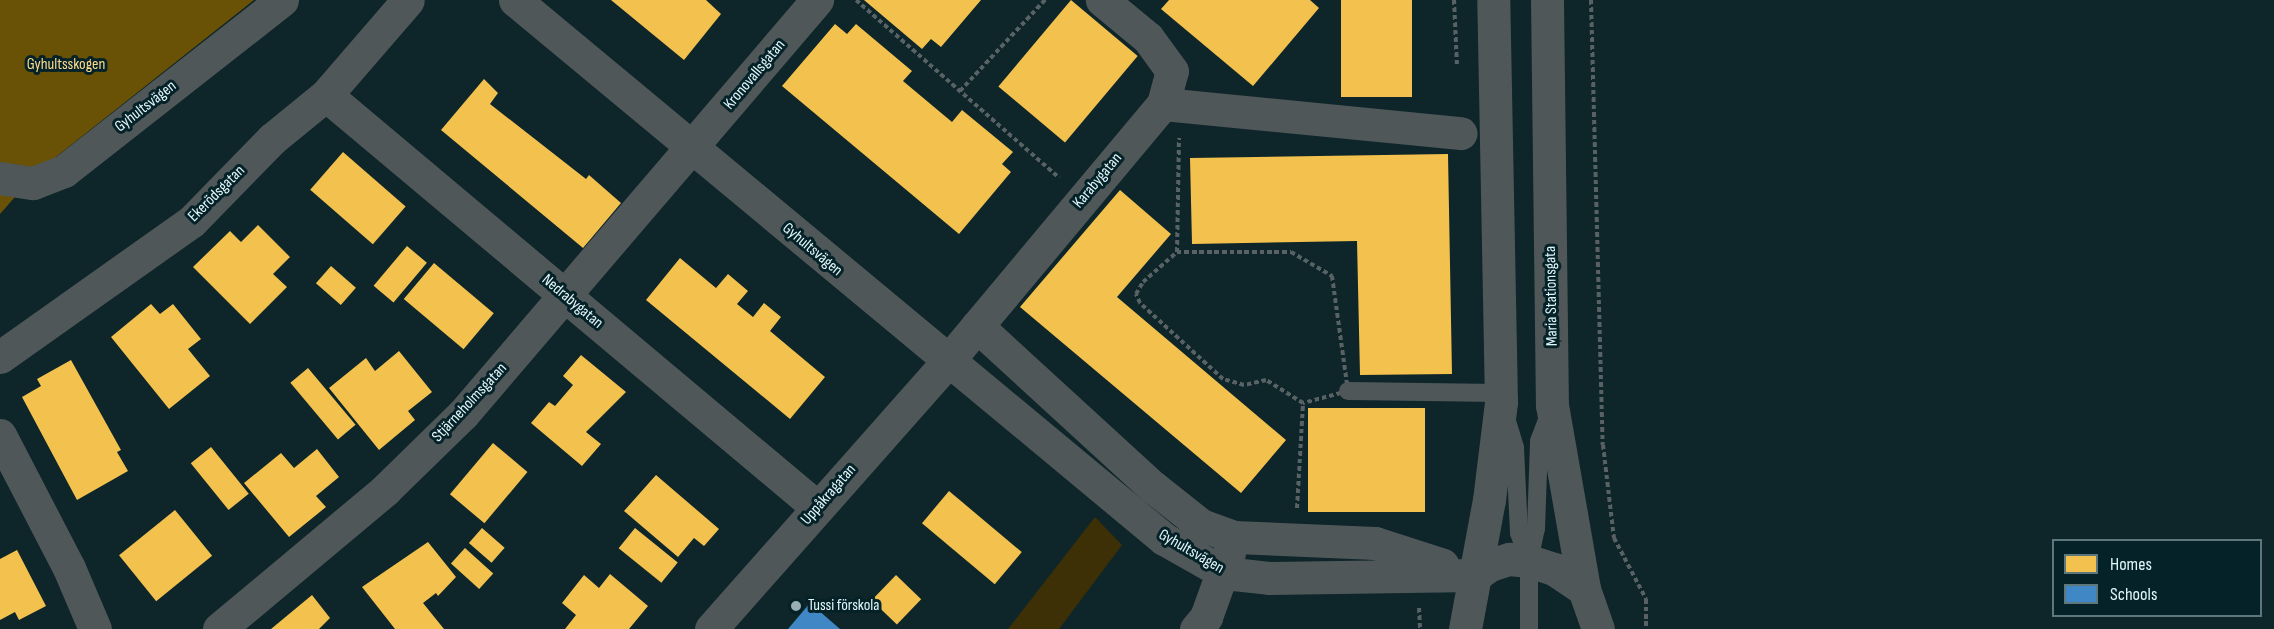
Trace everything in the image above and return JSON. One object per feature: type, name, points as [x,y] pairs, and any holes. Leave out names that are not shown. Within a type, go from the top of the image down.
[{"type":"street","name":"Gyhultsvägen","points":[[0,178],[33,183],[64,171],[282,0]]},
{"type":"street","name":"Ekerödsgatan","points":[[0,357],[192,221],[272,139],[326,95],[408,0]]},
{"type":"street","name":"Gyhultsvägen","points":[[515,0],[947,362],[1164,539],[1224,573],[1269,578],[1476,575]]},
{"type":"street","name":"Kronovallsgatan","points":[[693,150],[817,0]]},
{"type":"street","name":"Karabygatan","points":[[947,362],[1083,199],[1171,105],[1172,71],[1148,38],[1102,0]]},
{"type":"street","points":[[1465,629],[1467,599],[1476,575],[1501,398],[1493,0]]},
{"type":"street","name":"Maria Stationsgata","points":[[1548,0],[1552,405],[1584,589],[1598,629]]},
{"type":"street","name":"Nedrabygatan","points":[[326,95],[818,508]]},
{"type":"street","points":[[1171,105],[1461,133]]},
{"type":"street","name":"Stjärneholmsgatan","points":[[219,629],[385,490],[463,414],[693,150]]},
{"type":"street","name":"Gyhultsvägen","points":[[977,326],[1153,487],[1201,525],[1234,537],[1295,542],[1375,543],[1476,575]]},
{"type":"street","name":"Uppåkragatan","points":[[711,629],[947,362]]},
{"type":"street","points":[[0,435],[69,568],[95,629]]},
{"type":"street","points":[[1196,629],[1206,617],[1224,573],[1234,537]]},
{"type":"street","points":[[1476,575],[1490,565],[1509,559],[1528,561],[1554,568],[1584,589]]},
{"type":"lane","points":[[1348,391],[1501,398],[1515,448],[1519,533],[1528,561]]},
{"type":"lane","points":[[1529,629],[1528,561],[1536,529],[1539,441],[1552,405]]},
{"type":"path","points":[[856,0],[1083,199]]},
{"type":"path","points":[[960,91],[1045,0]]},
{"type":"path","points":[[1454,0],[1458,78]]},
{"type":"path","points":[[1591,0],[1603,445],[1614,538],[1646,599],[1647,629]]},
{"type":"path","points":[[1171,105],[1177,252]]},
{"type":"path","points":[[1177,252],[1291,252],[1332,276],[1348,391],[1303,403],[1266,380],[1244,385],[1223,379],[1140,303],[1136,294],[1143,282],[1177,252]]},
{"type":"path","points":[[1295,542],[1303,403]]},
{"type":"path","points":[[1419,606],[1420,629]]},
{"type":"shaded area","points":[[1095,517],[1122,545],[1059,629],[1008,629]]},
{"type":"green space","name":"Gyhultsskogen","points":[[0,0],[254,0],[37,172],[0,214]]},
{"type":"building: Homes","points":[[611,0],[706,0],[721,14],[684,60]]},
{"type":"building: Homes","points":[[864,0],[981,0],[941,47],[931,39],[922,49]]},
{"type":"building: Homes","points":[[1071,0],[1138,56],[1065,142],[998,87]]},
{"type":"building: Homes","points":[[1169,0],[1310,0],[1319,8],[1253,86],[1161,9]]},
{"type":"building: Homes","points":[[1341,0],[1412,0],[1412,97],[1341,97]]},
{"type":"building: Homes","points":[[835,24],[847,34],[856,24],[912,71],[903,81],[952,122],[962,110],[1013,152],[1002,164],[1011,172],[959,234],[782,86]]},
{"type":"building: Homes","points":[[484,79],[498,93],[490,104],[586,179],[589,175],[621,203],[583,248],[441,130]]},
{"type":"building: Homes","points":[[343,152],[406,206],[373,244],[310,190]]},
{"type":"building: Homes","points":[[1448,154],[1452,374],[1360,375],[1357,241],[1192,244],[1190,158]]},
{"type":"building: Homes","points":[[1120,190],[1171,234],[1117,297],[1286,440],[1241,493],[1020,307]]},
{"type":"building: Homes","points":[[258,225],[290,257],[273,274],[287,287],[250,324],[193,267],[230,231],[241,242]]},
{"type":"building: Homes","points":[[407,246],[427,263],[393,303],[374,286]]},
{"type":"building: Homes","points":[[680,258],[716,288],[728,274],[748,291],[737,304],[753,317],[764,303],[781,317],[770,331],[825,377],[790,419],[646,300]]},
{"type":"building: Homes","points":[[434,263],[494,313],[464,349],[404,299]]},
{"type":"building: Homes","points":[[331,266],[356,288],[341,305],[316,283]]},
{"type":"building: Homes","points":[[151,304],[160,314],[173,304],[201,339],[188,349],[210,376],[169,409],[111,337]]},
{"type":"building: Homes","points":[[399,351],[432,392],[408,411],[415,420],[379,450],[329,388],[366,358],[375,371]]},
{"type":"building: Homes","points":[[581,355],[626,392],[586,432],[601,444],[582,466],[531,423],[549,402],[555,406],[573,385],[563,376]]},
{"type":"building: Homes","points":[[71,360],[121,450],[117,452],[128,471],[77,500],[22,397],[41,386],[37,379]]},
{"type":"building: Homes","points":[[308,368],[356,425],[338,439],[290,383]]},
{"type":"building: Homes","points":[[1308,408],[1425,408],[1425,512],[1308,512]]},
{"type":"building: Homes","points":[[493,443],[527,472],[484,523],[450,494]]},
{"type":"building: Homes","points":[[211,447],[249,494],[229,510],[191,463]]},
{"type":"building: Homes","points":[[317,449],[339,477],[316,496],[326,507],[289,537],[244,483],[281,453],[294,468]]},
{"type":"building: Homes","points":[[656,475],[719,529],[704,546],[694,538],[678,557],[624,511]]},
{"type":"building: Homes","points":[[949,491],[1022,552],[995,584],[922,523]]},
{"type":"building: Homes","points":[[175,510],[212,556],[156,601],[119,555]]},
{"type":"building: Homes","points":[[482,528],[505,548],[492,563],[469,543]]},
{"type":"building: Homes","points":[[635,528],[678,563],[661,583],[619,548]]},
{"type":"building: Homes","points":[[428,542],[456,577],[438,596],[436,593],[423,603],[444,629],[395,629],[362,587]]},
{"type":"building: Homes","points":[[465,548],[493,573],[479,589],[451,564]]},
{"type":"building: Homes","points":[[17,550],[46,606],[19,620],[15,612],[0,620],[0,559]]},
{"type":"building: Homes","points":[[610,574],[648,606],[629,629],[565,629],[576,615],[562,603],[584,575],[599,588]]},
{"type":"building: Homes","points":[[896,575],[921,599],[897,624],[872,600]]},
{"type":"building: Homes","points":[[312,595],[330,618],[319,629],[271,629]]},
{"type":"building: Schools","points":[[810,603],[840,629],[788,629]]},
{"type":"place","name":"Tussi förskola","points":[[796,606]]}]
